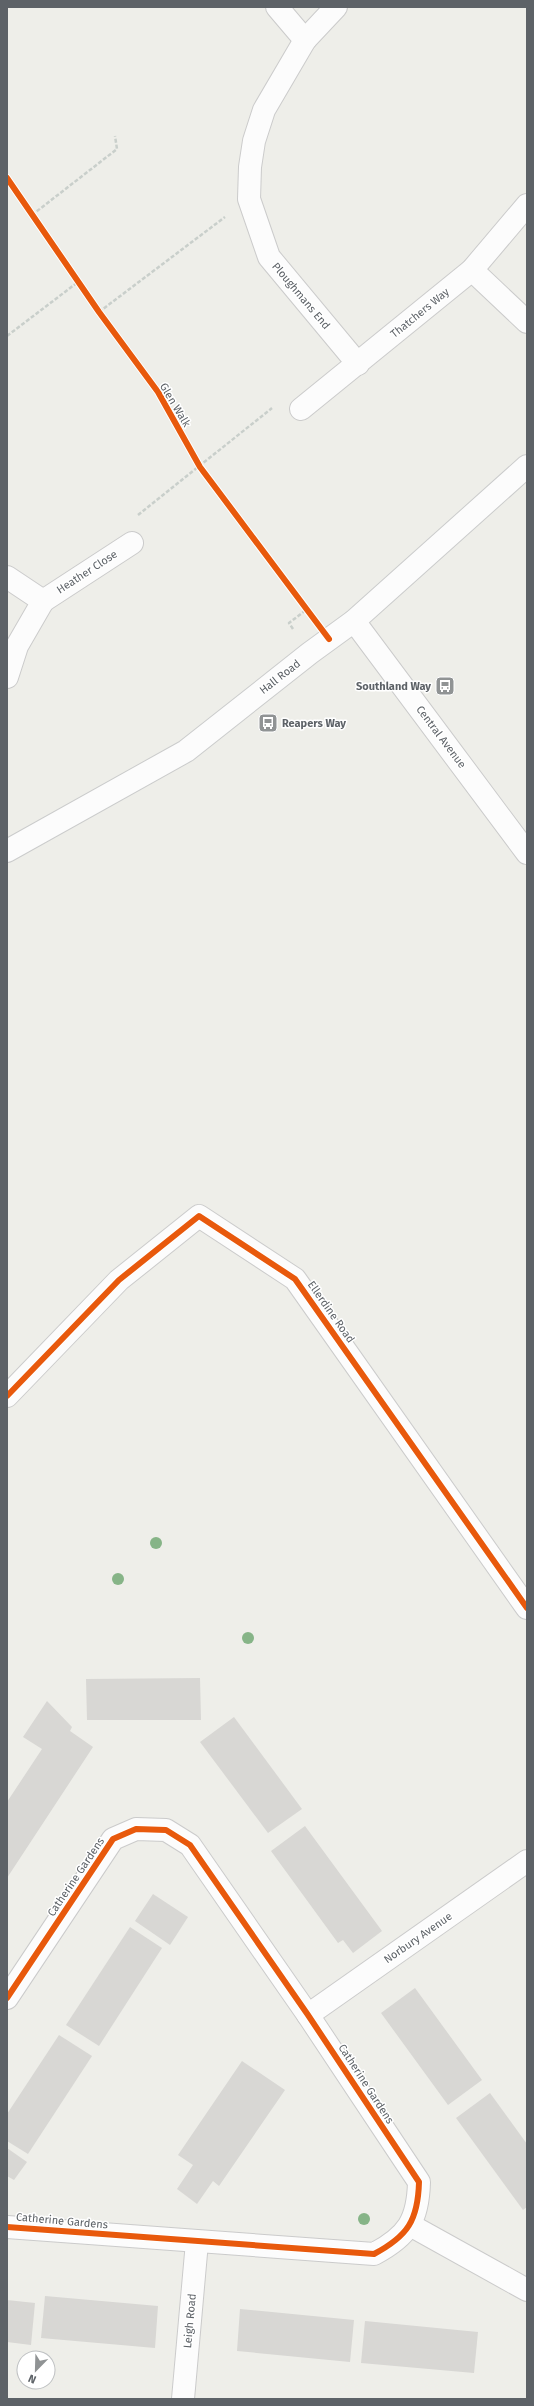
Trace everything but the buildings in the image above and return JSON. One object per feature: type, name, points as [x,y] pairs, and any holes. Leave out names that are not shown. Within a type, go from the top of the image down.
[{"type":"street","points":[[277,7],[305,40]]},
{"type":"street","name":"Ploughmans End","points":[[336,7],[305,40],[264,110],[254,141],[250,168],[248,199],[269,257],[358,364]]},
{"type":"street","name":"Thatchers Way","points":[[301,409],[472,270],[527,205]]},
{"type":"street","points":[[472,270],[527,322]]},
{"type":"street","name":"Hall Road","points":[[7,851],[186,751],[329,639],[354,622],[527,466]]},
{"type":"street","name":"Heather Close","points":[[7,677],[17,646],[43,601],[132,543]]},
{"type":"street","points":[[7,577],[43,601]]},
{"type":"street","name":"Central Avenue","points":[[354,622],[527,853]]},
{"type":"street","name":"Ellerdine Road","points":[[7,1396],[119,1280],[199,1216],[295,1279],[527,1608]]},
{"type":"street","name":"Catherine Gardens","points":[[7,1998],[113,1839],[136,1829],[166,1830],[190,1845],[308,2015],[418,2182],[418,2205],[410,2225],[394,2243],[374,2254],[7,2227]]},
{"type":"street","name":"Norbury Avenue","points":[[308,2015],[527,1861]]},
{"type":"street","points":[[410,2225],[527,2290]]},
{"type":"street","name":"Leigh Road","points":[[183,2399],[197,2242]]},
{"type":"path","points":[[32,215],[117,149],[114,136]]},
{"type":"path","points":[[99,312],[248,199]]},
{"type":"path","points":[[28,209],[36,221]]},
{"type":"path","points":[[74,276],[82,288]]},
{"type":"path","points":[[7,336],[78,282]]},
{"type":"path","points":[[95,306],[103,318]]},
{"type":"path","points":[[132,543],[130,522],[290,394],[301,409]]},
{"type":"path","points":[[196,460],[205,473]]},
{"type":"path","points":[[302,604],[329,639]]},
{"type":"cycle path","name":"Glen Walk","points":[[7,178],[99,312],[158,392],[200,467],[329,639]]},
{"type":"cycle path","points":[[7,1396],[119,1280],[199,1216],[295,1279],[527,1608]]},
{"type":"cycle path","points":[[7,1998],[113,1839],[136,1829],[166,1830],[190,1845],[308,2015],[419,2182],[416,2207],[409,2226],[395,2240],[374,2254],[7,2227]]},
{"type":"place","name":"Southland Way","points":[[445,686]]},
{"type":"place","name":"Reapers Way","points":[[268,723]]}]
